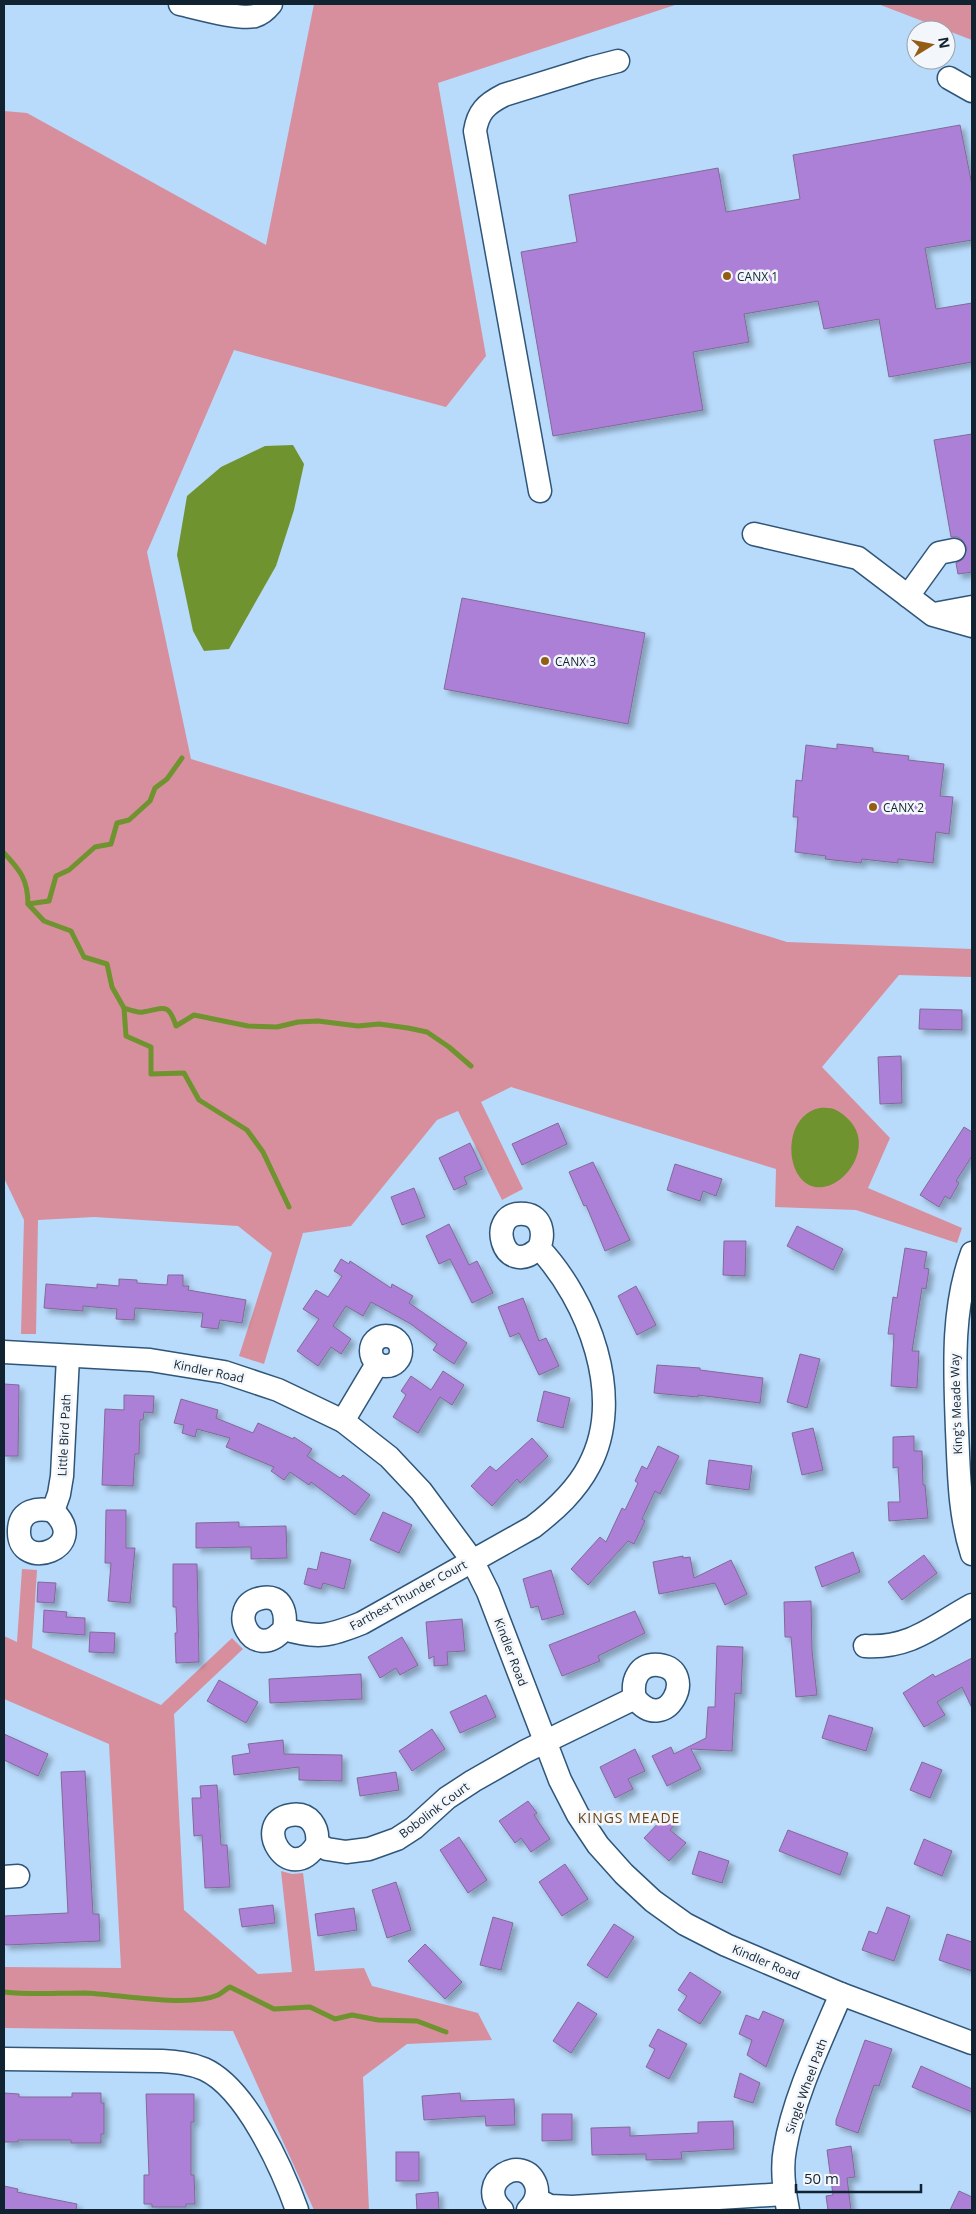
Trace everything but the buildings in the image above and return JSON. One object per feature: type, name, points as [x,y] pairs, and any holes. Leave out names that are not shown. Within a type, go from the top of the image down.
[{"type":"street","points":[[180,4],[245,17],[257,16],[271,4]]},
{"type":"street","points":[[540,491],[475,131],[482,109],[504,95],[591,68],[618,62]]},
{"type":"street","points":[[949,78],[972,92]]},
{"type":"street","points":[[754,534],[858,558],[933,615],[972,626]]},
{"type":"street","points":[[908,596],[939,553],[954,550]]},
{"type":"street","points":[[933,615],[972,606]]},
{"type":"street","name":"Farthest Thunder Court","points":[[284,1629],[307,1636],[322,1635],[343,1631],[362,1623],[533,1527],[557,1508],[575,1488],[590,1465],[598,1444],[604,1414],[603,1384],[591,1334],[569,1288],[554,1264],[539,1248]]},
{"type":"street","name":"King's Meade Way","points":[[972,1253],[960,1298],[954,1355],[960,1496],[965,1533],[972,1554]]},
{"type":"street","name":"Kindler Road","points":[[4,1352],[150,1360],[224,1372],[278,1390],[343,1421],[389,1457],[421,1491],[472,1560],[488,1592],[546,1743],[578,1815],[598,1845],[624,1874],[653,1901],[685,1924],[726,1945],[841,1994],[972,2043]]},
{"type":"street","name":"Little Bird Path","points":[[53,1511],[60,1494],[62,1476],[68,1357]]},
{"type":"street","points":[[343,1421],[377,1364]]},
{"type":"street","points":[[865,1646],[884,1647],[923,1634],[972,1605]]},
{"type":"street","name":"Bobolink Court","points":[[316,1844],[327,1849],[346,1852],[369,1850],[396,1839],[414,1828],[447,1798],[473,1781],[524,1752],[546,1743],[635,1698]]},
{"type":"street","name":"Single Wheel Path","points":[[787,2202],[784,2150],[789,2129],[797,2104],[841,1994]]},
{"type":"street","points":[[4,2059],[162,2061],[185,2063],[204,2069],[223,2081],[244,2104],[267,2144],[297,2210]]},
{"type":"street","points":[[502,2210],[494,2198],[493,2186],[498,2178],[508,2171],[517,2170],[526,2173],[534,2180],[537,2190],[532,2205],[572,2207],[787,2202]]},
{"type":"shaded area","points":[[314,4],[678,4],[438,83],[486,356],[446,407],[234,350],[147,552],[191,759],[787,942],[972,949],[972,977],[899,975],[822,1067],[890,1138],[868,1188],[962,1228],[957,1243],[856,1210],[775,1207],[776,1169],[511,1087],[481,1102],[523,1189],[502,1200],[458,1111],[437,1120],[351,1226],[303,1233],[264,1364],[239,1356],[272,1253],[238,1226],[94,1217],[38,1220],[36,1334],[21,1334],[24,1220],[4,1178],[4,111],[27,113],[266,245]]},
{"type":"shaded area","points":[[878,4],[972,4],[972,40],[956,34],[956,20],[920,20]]},
{"type":"shaded area","points":[[293,445],[304,464],[294,510],[276,566],[229,649],[204,651],[193,631],[177,555],[187,496],[221,467],[265,446]]},
{"type":"shaded area","points":[[820,1108],[835,1110],[847,1118],[857,1132],[859,1147],[854,1162],[846,1174],[834,1183],[821,1187],[808,1184],[797,1173],[793,1164],[792,1154],[792,1144],[797,1125],[810,1111]]},
{"type":"shaded area","points":[[22,1569],[37,1570],[32,1648],[161,1705],[232,1638],[243,1649],[174,1714],[184,1910],[258,1974],[292,1972],[281,1871],[292,1874],[303,1873],[315,1971],[364,1968],[372,1986],[478,2013],[492,2040],[407,2044],[363,2077],[369,2210],[314,2210],[233,2031],[4,2028],[4,1967],[121,1968],[109,1744],[4,1699],[4,1636],[17,1642]]},
{"type":"waterway","points":[[28,904],[49,901],[56,876],[69,870],[95,847],[111,844],[117,823],[129,820],[150,801],[155,788],[167,779],[182,758]]},
{"type":"waterway","points":[[4,853],[25,882],[28,904],[44,921],[71,931],[84,957],[107,964],[112,987],[124,1008],[126,1036],[151,1047],[151,1074],[184,1073],[199,1100],[247,1130],[263,1152],[289,1207]]},
{"type":"waterway","points":[[124,1008],[140,1012],[160,1009],[167,1010],[176,1026],[194,1015],[248,1026],[277,1027],[298,1022],[318,1021],[358,1026],[379,1024],[408,1028],[427,1032],[449,1047],[471,1066]]},
{"type":"waterway","points":[[4,1992],[34,1994],[84,1993],[189,2000],[205,1999],[218,1995],[230,1987],[274,2009],[310,2007],[335,2019],[352,2015],[378,2020],[417,2021],[446,2032]]},
{"type":"place","name":"CANX 1","points":[[727,276]]},
{"type":"place","name":"CANX 3","points":[[545,661]]},
{"type":"place","name":"CANX 2","points":[[873,807]]},
{"type":"district","name":"KINGS MEADE","points":[[629,1817]]}]
